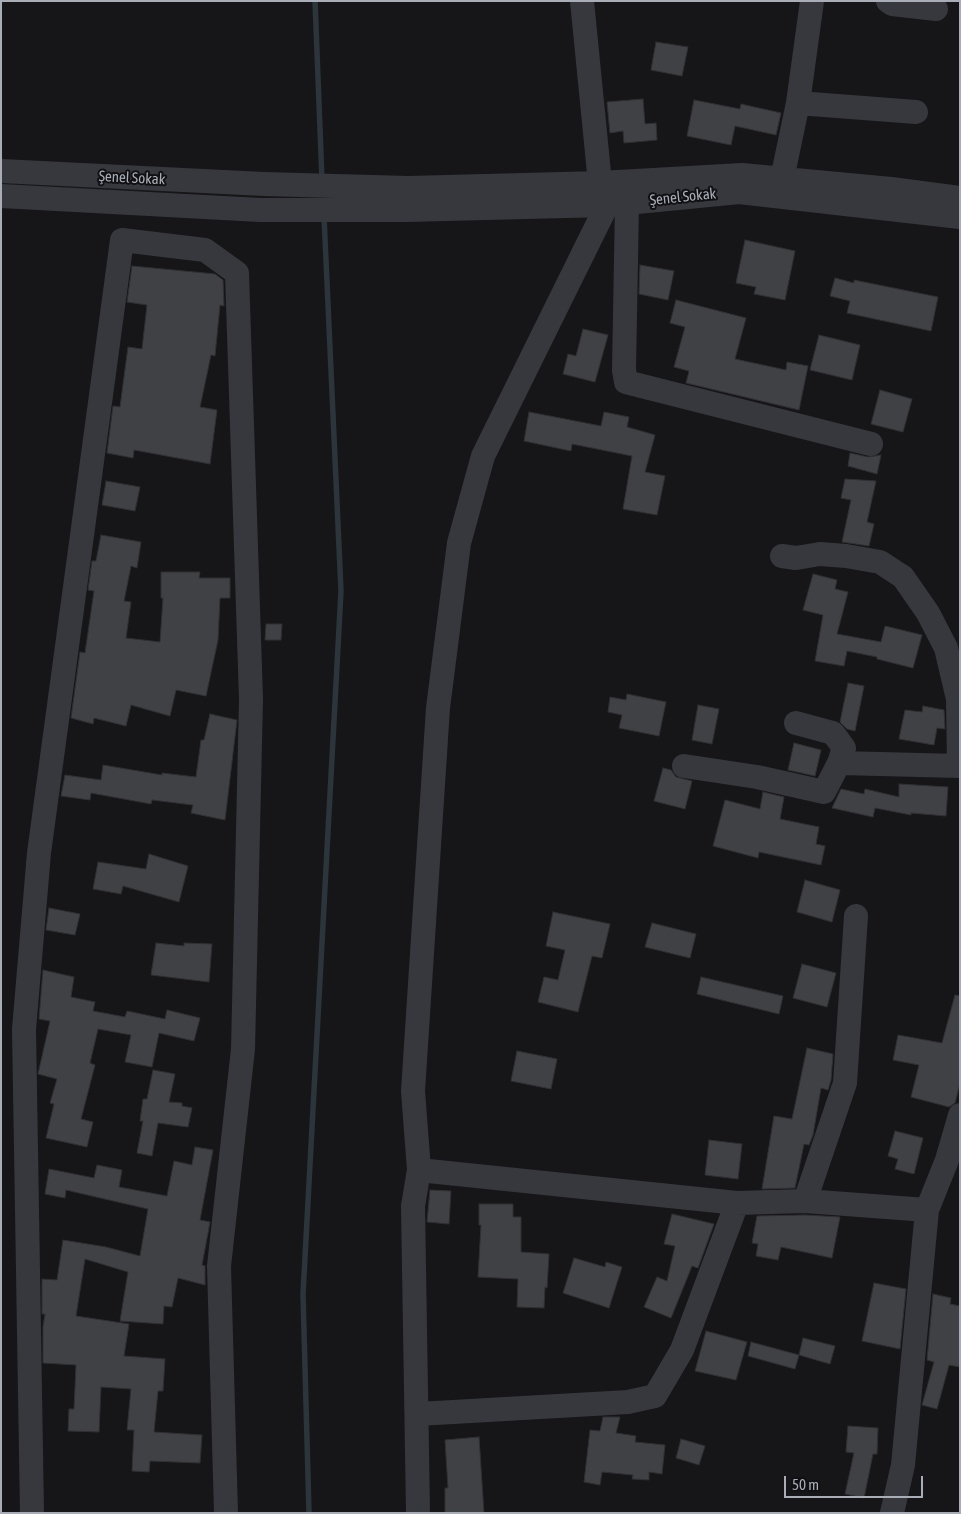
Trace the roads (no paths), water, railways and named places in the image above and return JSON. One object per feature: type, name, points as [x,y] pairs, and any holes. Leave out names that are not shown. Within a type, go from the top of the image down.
[{"type":"street","points":[[582,1],[611,197],[626,382],[871,444]]},
{"type":"street","points":[[782,179],[798,103],[812,1]]},
{"type":"street","points":[[888,1],[892,4],[936,9]]},
{"type":"street","points":[[798,103],[916,112]]},
{"type":"street","name":"Şenel Sokak","points":[[1,171],[264,184],[407,199]]},
{"type":"street","name":"Şenel Sokak","points":[[611,197],[742,175],[960,198]]},
{"type":"street","name":"Şenel Sokak","points":[[1,196],[260,210],[407,199],[611,197],[739,192],[960,217]]},
{"type":"street","points":[[418,1513],[418,1414],[413,1206],[419,1170],[413,1091],[438,708],[459,544],[483,456],[611,197]]},
{"type":"street","points":[[32,1513],[24,1029],[39,852],[122,240],[205,250],[237,273],[251,699],[243,1049],[219,1266],[226,1513]]},
{"type":"street","points":[[782,556],[796,558],[820,554],[880,562],[903,577],[928,612],[946,648],[958,699],[960,766],[839,763]]},
{"type":"street","points":[[684,766],[758,777],[824,792],[839,763],[844,748],[833,732],[796,722]]},
{"type":"street","points":[[805,1201],[845,1083],[856,916]]},
{"type":"street","points":[[892,1513],[903,1465],[927,1210],[947,1160],[960,1115]]},
{"type":"street","points":[[419,1170],[737,1203],[805,1201],[927,1210]]},
{"type":"street","points":[[418,1414],[628,1402],[655,1396],[682,1350],[737,1203]]},
{"type":"waterway","points":[[315,1],[322,180]]},
{"type":"waterway","points":[[309,1513],[303,1294],[341,591],[324,216]]}]
